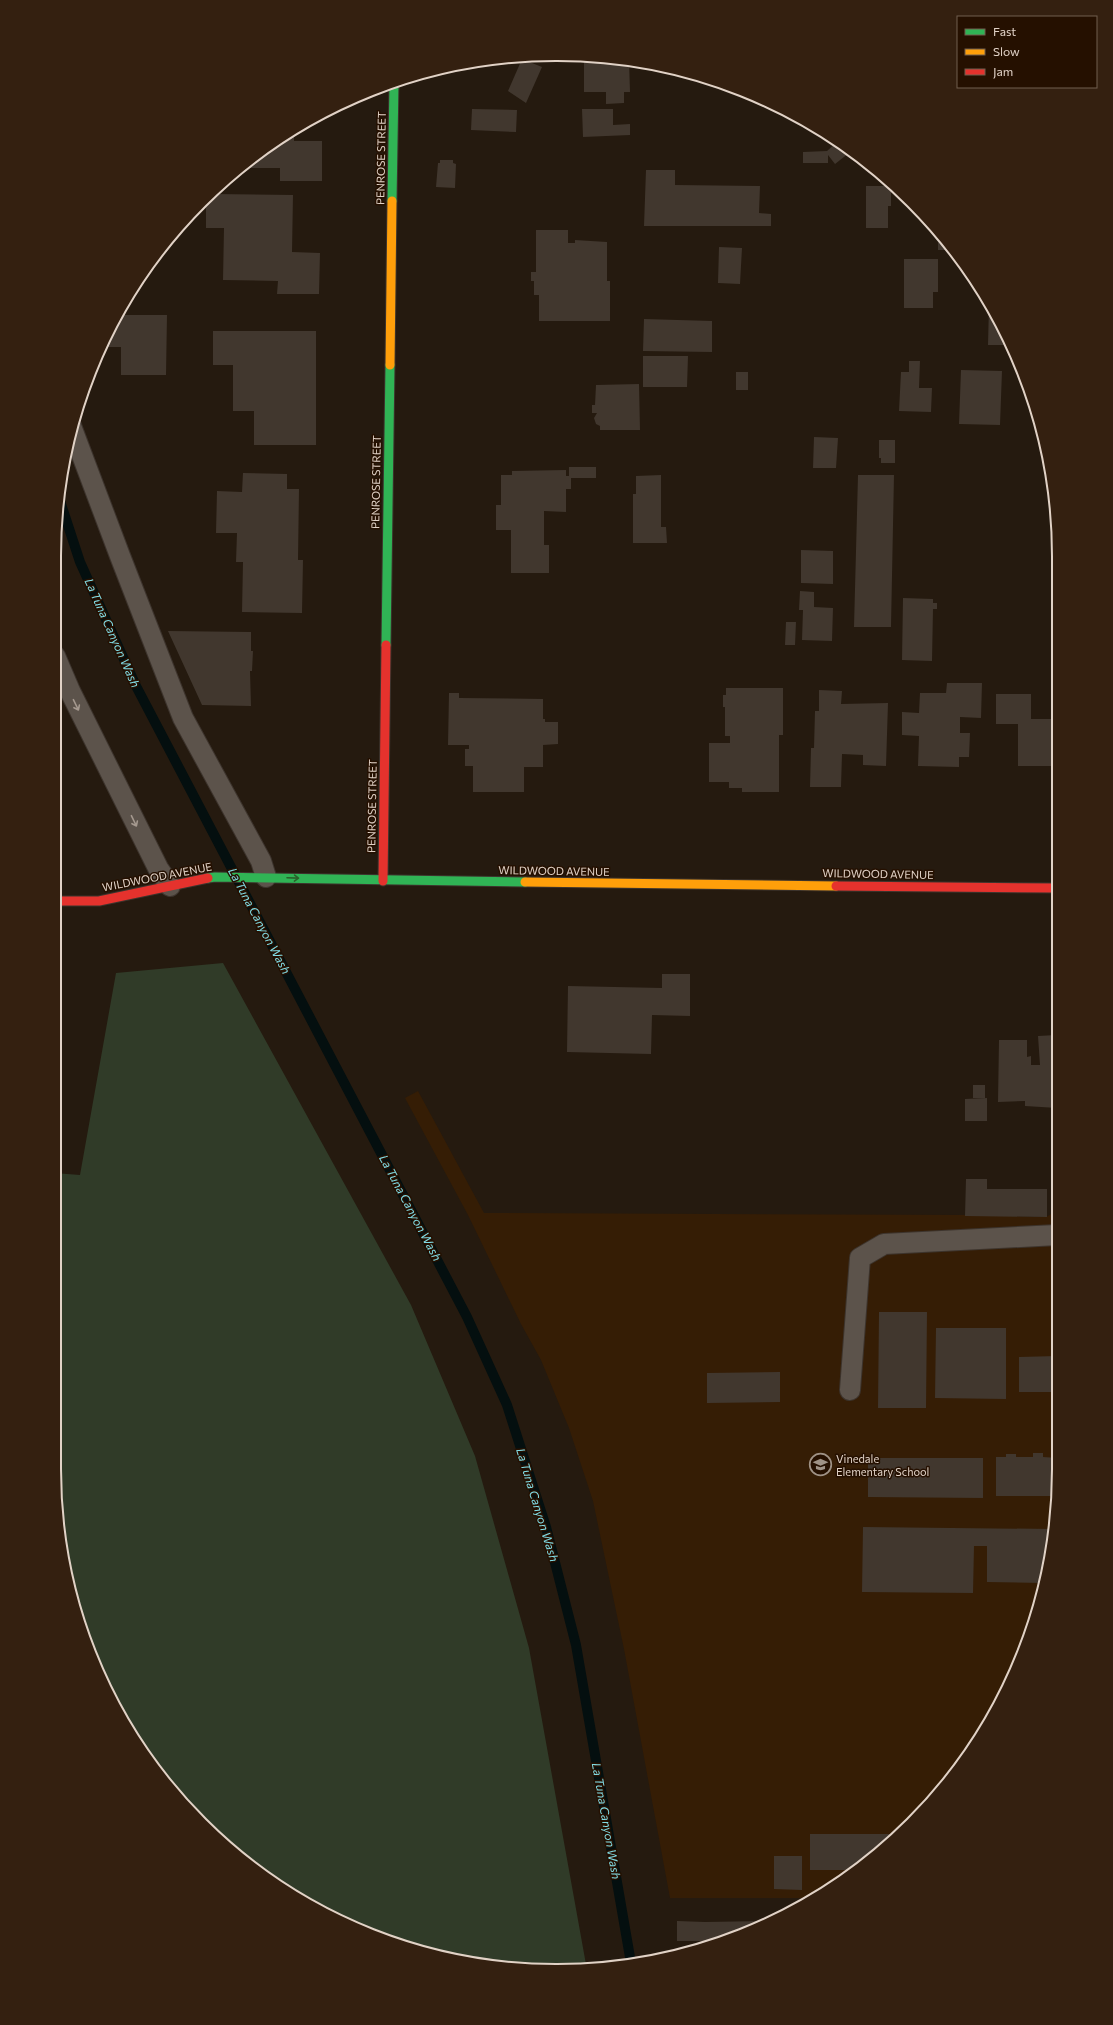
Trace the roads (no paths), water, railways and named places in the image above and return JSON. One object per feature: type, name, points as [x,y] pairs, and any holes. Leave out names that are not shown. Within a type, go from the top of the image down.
[{"type":"street","name":"PENROSE STREET","points":[[383,881],[394,88]]},
{"type":"street","name":"WILDWOOD AVENUE","points":[[61,901],[99,901],[216,877],[383,881],[1052,888]]},
{"type":"lane","points":[[76,438],[183,718],[261,861],[260,877]]},
{"type":"lane","points":[[61,670],[158,868],[170,886]]},
{"type":"lane","points":[[850,1390],[860,1258],[884,1244],[1052,1235]]},
{"type":"waterway","name":"La Tuna Canyon Wash","points":[[63,511],[80,562],[136,686],[467,1317],[507,1405],[546,1527],[576,1645],[630,1958]]},
{"type":"place","name":"Vinedale Elementary School","points":[[820,1465]]}]
